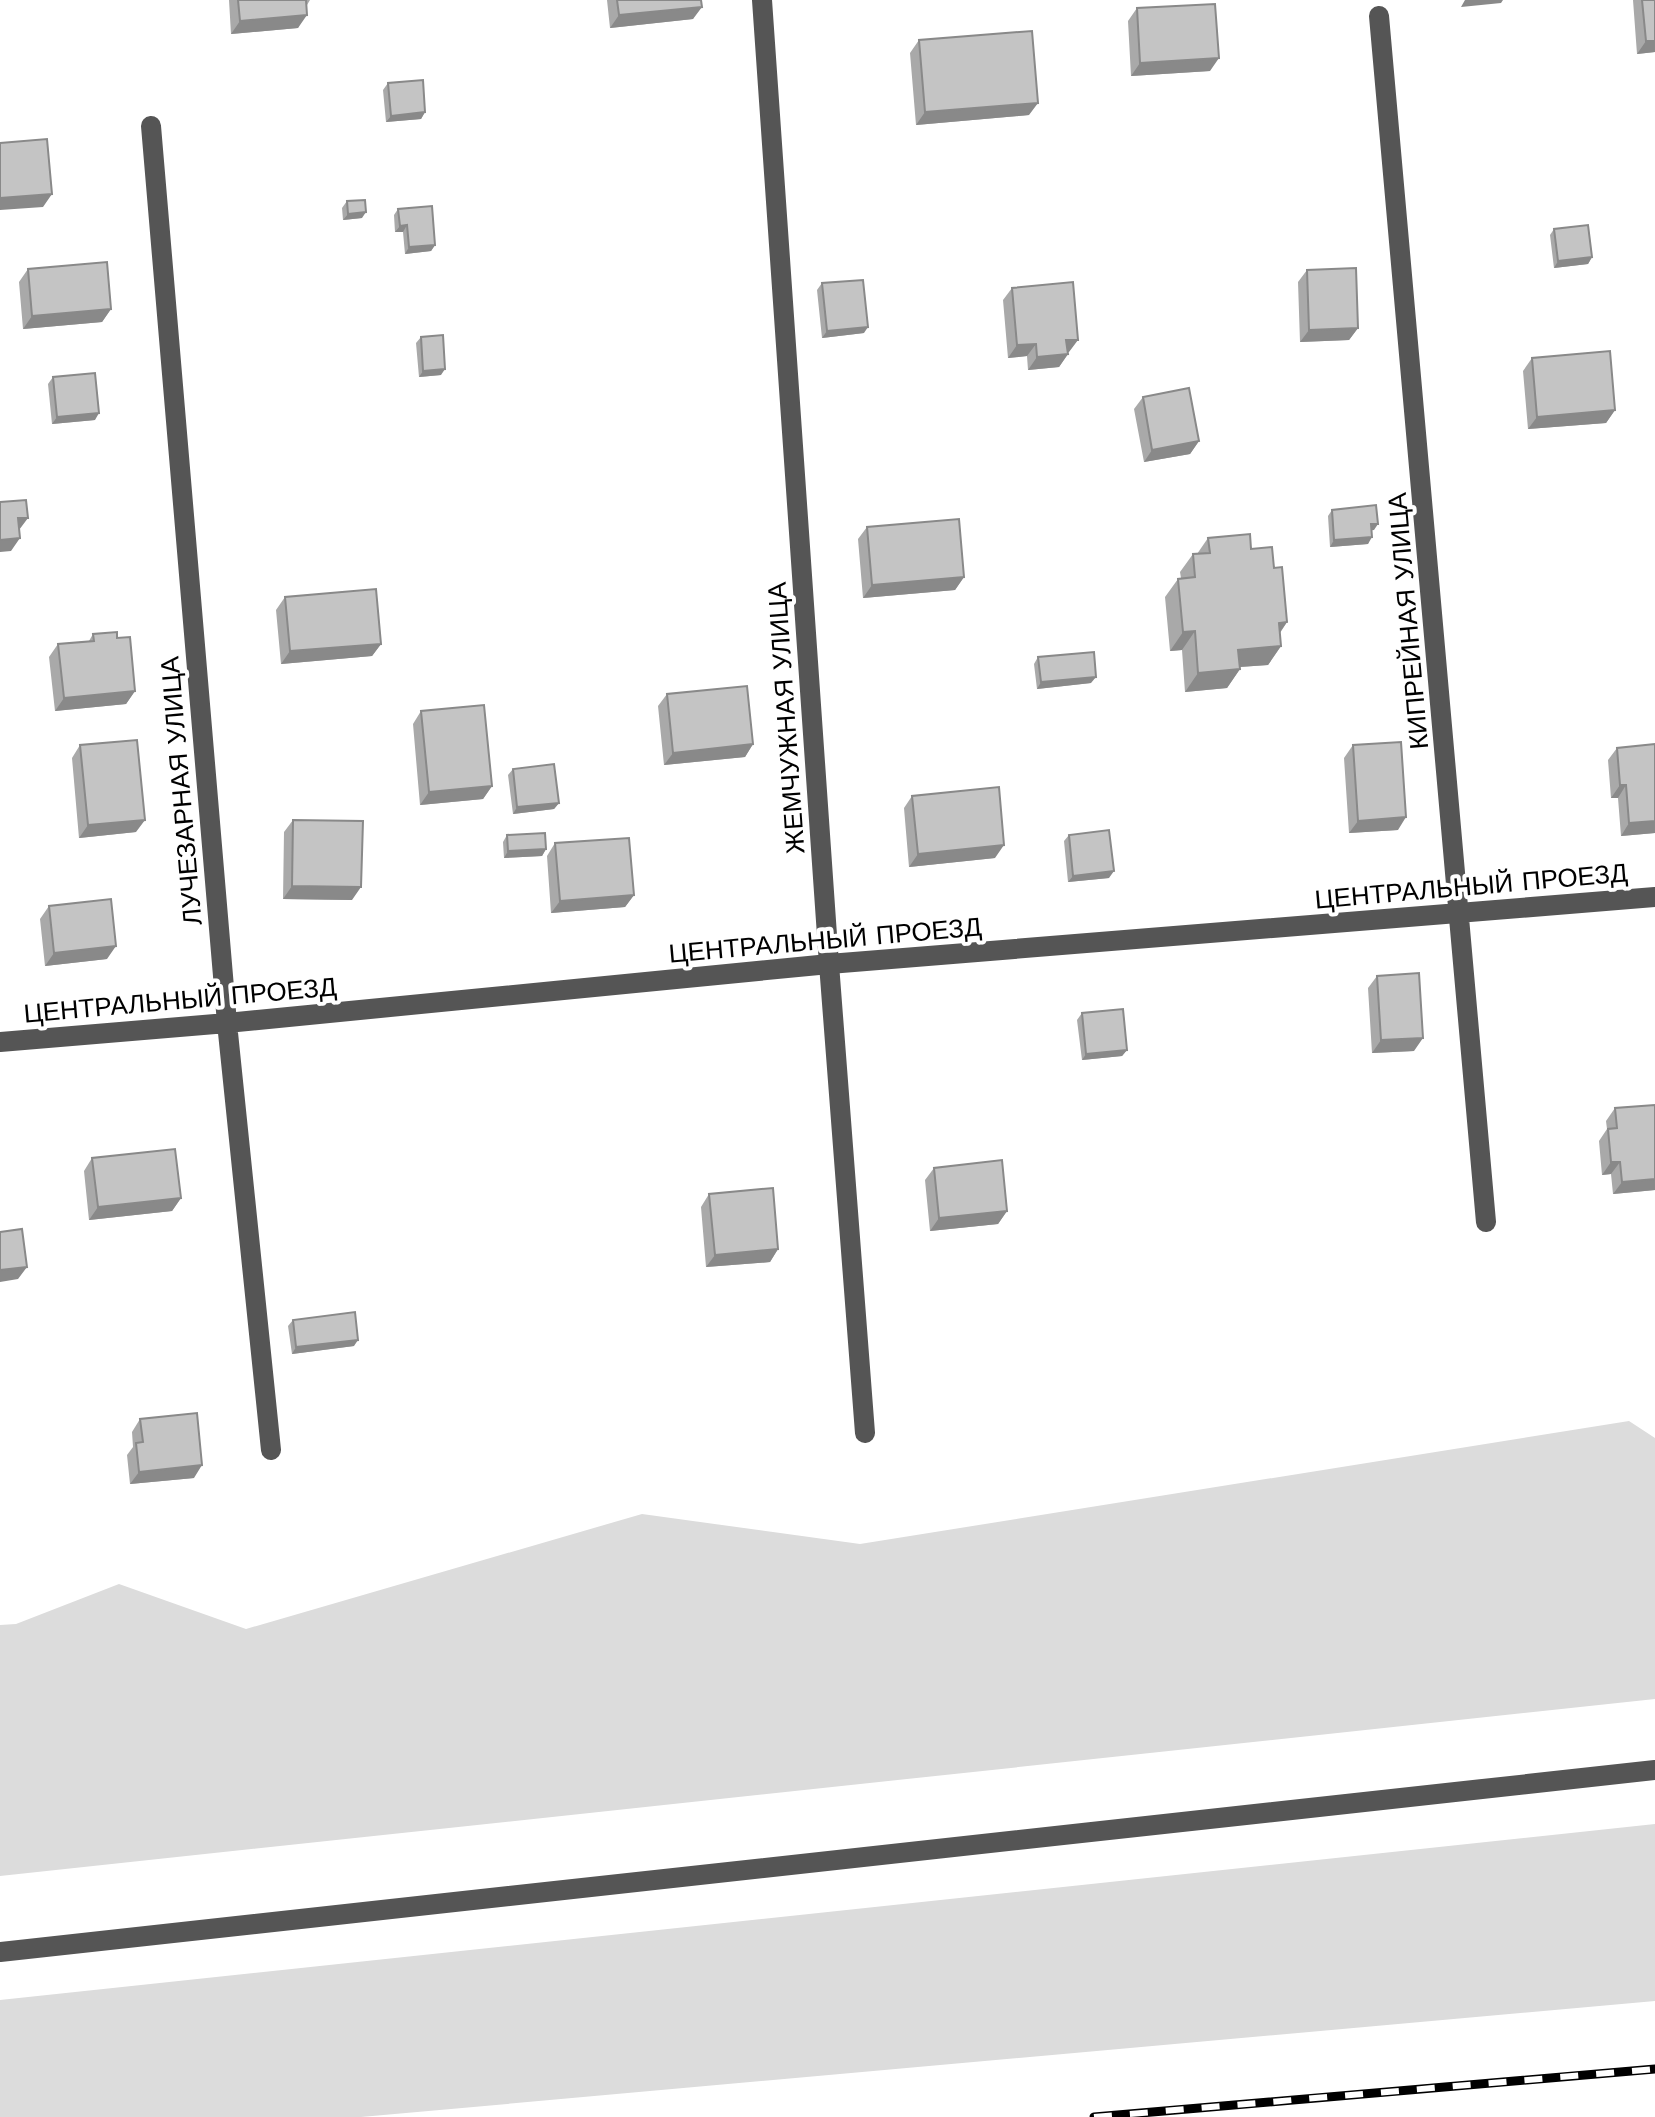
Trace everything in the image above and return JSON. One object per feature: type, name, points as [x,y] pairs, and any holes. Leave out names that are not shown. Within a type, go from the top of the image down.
[{"type":"street","name":"ЖЕМЧУЖНАЯ УЛИЦА","points":[[762,0],[865,1433]]},
{"type":"street","name":"КИПРЕЙНАЯ УЛИЦА","points":[[1379,16],[1486,1222]]},
{"type":"street","name":"ЛУЧЕЗАРНАЯ УЛИЦА","points":[[151,126],[227,1023],[271,1450]]},
{"type":"street","name":"ЦЕНТРАЛЬНЫЙ ПРОЕЗД","points":[[0,1042],[829,964],[1655,897]]},
{"type":"street","points":[[0,1952],[1655,1770]]},
{"type":"shaded area","points":[[1629,1421],[1655,1438],[1655,1699],[0,1876],[0,1625],[16,1624],[119,1584],[246,1629],[642,1514],[860,1544]]},
{"type":"shaded area","points":[[1655,1824],[1655,2001],[361,2117],[0,2117],[0,2000]]},
{"type":"building","points":[[238,0],[306,0],[307,15],[240,21]]},
{"type":"building","points":[[617,0],[701,0],[702,7],[619,15]]},
{"type":"building","points":[[1642,0],[1655,0],[1655,41],[1646,41]]},
{"type":"building","points":[[1215,4],[1219,58],[1140,63],[1137,8]]},
{"type":"building","points":[[1032,31],[1038,103],[925,112],[919,40]]},
{"type":"building","points":[[423,80],[425,112],[391,116],[388,83]]},
{"type":"building","points":[[47,139],[52,194],[0,198],[0,143]]},
{"type":"building","points":[[365,200],[366,212],[348,214],[347,201]]},
{"type":"building","points":[[432,206],[435,245],[409,247],[407,225],[400,226],[398,209]]},
{"type":"building","points":[[1588,225],[1592,257],[1558,261],[1554,229]]},
{"type":"building","points":[[107,262],[111,309],[32,316],[28,269]]},
{"type":"building","points":[[1356,268],[1358,328],[1309,330],[1307,270]]},
{"type":"building","points":[[863,280],[868,327],[827,331],[822,283]]},
{"type":"building","points":[[1073,282],[1078,340],[1066,340],[1068,354],[1037,357],[1036,344],[1017,345],[1012,288]]},
{"type":"building","points":[[443,335],[445,369],[423,371],[421,337]]},
{"type":"building","points":[[1610,351],[1615,410],[1537,417],[1532,358]]},
{"type":"building","points":[[95,373],[99,413],[57,417],[53,377]]},
{"type":"building","points":[[1189,388],[1199,441],[1152,450],[1143,397]]},
{"type":"building","points":[[26,500],[28,518],[18,518],[20,538],[0,540],[0,502]]},
{"type":"building","points":[[1376,505],[1378,524],[1371,524],[1372,537],[1334,540],[1332,510]]},
{"type":"building","points":[[959,519],[964,577],[872,585],[867,527]]},
{"type":"building","points":[[1250,534],[1251,549],[1272,547],[1274,568],[1282,567],[1287,622],[1279,623],[1281,646],[1238,650],[1240,669],[1198,673],[1195,631],[1183,632],[1178,579],[1195,577],[1193,554],[1210,553],[1208,538]]},
{"type":"building","points":[[376,589],[381,644],[290,651],[285,597]]},
{"type":"building","points":[[117,632],[117,638],[130,637],[135,691],[64,698],[58,644],[94,641],[93,634]]},
{"type":"building","points":[[1094,652],[1096,677],[1041,682],[1038,657]]},
{"type":"building","points":[[747,686],[753,744],[673,753],[667,694]]},
{"type":"building","points":[[484,705],[492,786],[429,792],[421,711]]},
{"type":"building","points":[[137,740],[145,820],[88,825],[80,745]]},
{"type":"building","points":[[1401,742],[1406,817],[1358,821],[1353,745]]},
{"type":"building","points":[[1655,744],[1655,821],[1629,823],[1626,785],[1620,785],[1617,748]]},
{"type":"building","points":[[554,764],[559,803],[517,807],[513,769]]},
{"type":"building","points":[[999,787],[1004,845],[918,854],[912,796]]},
{"type":"building","points":[[293,820],[363,821],[361,887],[292,886]]},
{"type":"building","points":[[1109,830],[1114,871],[1073,876],[1069,835]]},
{"type":"building","points":[[545,833],[546,849],[508,851],[507,835]]},
{"type":"building","points":[[629,838],[634,895],[560,901],[555,843]]},
{"type":"building","points":[[111,899],[116,946],[54,953],[49,906]]},
{"type":"building","points":[[1419,973],[1423,1038],[1381,1040],[1377,976]]},
{"type":"building","points":[[1123,1009],[1127,1050],[1086,1054],[1082,1013]]},
{"type":"building","points":[[1655,1105],[1655,1179],[1622,1182],[1620,1162],[1611,1162],[1608,1129],[1617,1128],[1615,1108]]},
{"type":"building","points":[[175,1149],[181,1198],[98,1207],[92,1158]]},
{"type":"building","points":[[1002,1160],[1007,1211],[939,1218],[934,1168]]},
{"type":"building","points":[[773,1188],[778,1249],[715,1255],[709,1194]]},
{"type":"building","points":[[22,1229],[27,1267],[0,1270],[0,1232]]},
{"type":"building","points":[[355,1312],[358,1340],[296,1347],[293,1320]]},
{"type":"building","points":[[197,1413],[202,1465],[139,1472],[136,1443],[143,1442],[140,1419]]},
{"type":"railway","points":[[1094,2117],[1655,2069]]}]
